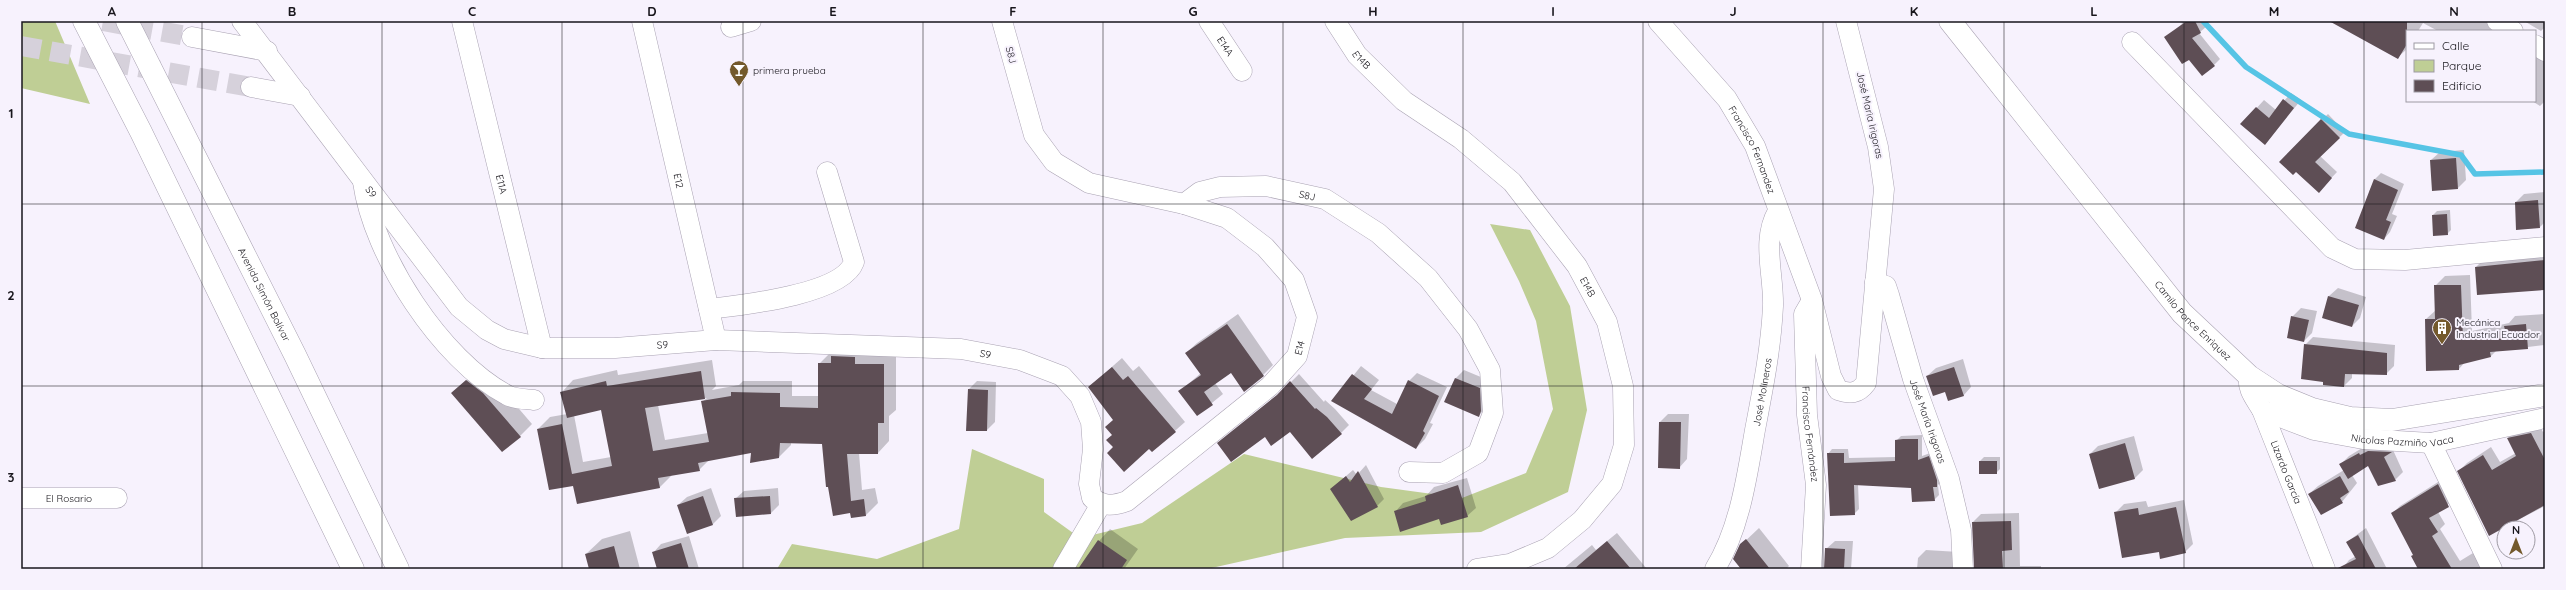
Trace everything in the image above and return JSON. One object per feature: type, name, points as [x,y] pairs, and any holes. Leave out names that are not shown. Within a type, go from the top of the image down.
[{"type":"main road","points":[[84,21],[144,138],[353,569]]},
{"type":"main road","name":"Avenida Simón Bolívar","points":[[127,21],[295,355],[398,569]]},
{"type":"main road","name":"Camilo Ponce Enrìquez","points":[[1950,21],[2182,313],[2249,376],[2278,395],[2312,409],[2370,420],[2392,420],[2545,395]]},
{"type":"street","name":"S9","points":[[242,21],[459,307],[487,330],[504,339],[542,348],[608,348],[716,340],[961,349],[1020,360],[1062,376],[1080,396],[1091,422],[1093,449],[1089,484],[1092,498],[1101,504]]},
{"type":"street","name":"E11A","points":[[462,21],[542,348]]},
{"type":"street","name":"E12","points":[[642,21],[716,340]]},
{"type":"street","points":[[731,27],[751,21]]},
{"type":"street","name":"S8J","points":[[1002,21],[1034,135],[1054,162],[1089,183],[1184,204],[1200,192],[1220,187],[1266,186],[1325,199],[1378,233],[1428,278],[1468,329],[1490,370],[1493,413],[1478,453],[1444,473],[1409,472]]},
{"type":"street","name":"E14A","points":[[1209,21],[1242,71]]},
{"type":"street","name":"E14B","points":[[1335,21],[1357,55],[1404,101],[1460,139],[1512,182],[1577,266],[1607,322],[1623,386],[1624,445],[1612,484],[1582,520],[1548,548],[1510,564],[1478,569]]},
{"type":"street","name":"Francisco Fernandez","points":[[1658,21],[1727,99],[1755,146],[1812,300]]},
{"type":"street","name":"José Maria Irigoras","points":[[1812,300],[1831,376],[1838,390],[1853,393],[1861,390],[1866,383],[1884,189],[1878,147],[1846,21]]},
{"type":"street","points":[[2497,21],[2511,30]]},
{"type":"street","points":[[192,38],[267,52]]},
{"type":"street","points":[[2132,42],[2332,248],[2356,259],[2405,260],[2545,247]]},
{"type":"street","points":[[2536,46],[2545,51]]},
{"type":"street","points":[[251,88],[300,96]]},
{"type":"street","points":[[709,309],[787,296],[829,283],[846,274],[854,262],[827,172]]},
{"type":"street","points":[[363,180],[367,207],[373,221],[397,275],[420,311],[450,349],[481,378],[508,396],[534,400]]},
{"type":"street","name":"E14","points":[[1101,504],[1114,506],[1127,501],[1270,386],[1297,356],[1307,317],[1294,280],[1265,247],[1227,218],[1184,204]]},
{"type":"street","name":"José Molineros","points":[[1715,569],[1726,550],[1746,482],[1770,354],[1773,304],[1769,234],[1778,211]]},
{"type":"street","name":"José María Irigoras","points":[[1875,282],[1886,286],[1913,378],[1950,478],[1961,530],[1963,569]]},
{"type":"street","name":"Francisco Fernández","points":[[1811,569],[1816,485],[1807,416],[1804,314],[1812,300]]},
{"type":"street","name":"Lizardo García","points":[[2249,376],[2248,384],[2251,393],[2262,410],[2324,569]]},
{"type":"street","name":"Nicolas Pazmiño Vaca","points":[[2262,410],[2314,430],[2363,439],[2431,443],[2545,418]]},
{"type":"street","points":[[2431,443],[2492,569]]},
{"type":"street","name":"El Rosario","points":[[21,498],[117,498]]},
{"type":"street","points":[[1064,569],[1101,504]]},
{"type":"green space","points":[[21,21],[55,21],[90,104],[21,88]]},
{"type":"green space","points":[[1490,224],[1530,230],[1570,306],[1587,410],[1568,492],[1481,532],[1345,538],[1207,569],[777,569],[792,544],[877,559],[959,529],[972,449],[1044,479],[1044,512],[1080,538],[1142,523],[1244,454],[1381,487],[1462,498],[1526,473],[1553,409],[1536,321],[1519,281]]},
{"type":"building","points":[[2187,21],[2195,21],[2201,33],[2192,38],[2215,66],[2202,76],[2189,60],[2182,64],[2164,37]]},
{"type":"building","points":[[2329,21],[2407,21],[2406,46],[2398,59]]},
{"type":"building","points":[[2283,99],[2294,108],[2265,145],[2240,124],[2256,107],[2269,118]]},
{"type":"building","points":[[2321,119],[2340,138],[2315,162],[2332,178],[2319,193],[2296,172],[2293,175],[2279,162]]},
{"type":"building","points":[[2456,158],[2458,189],[2432,191],[2430,160]]},
{"type":"building","points":[[2374,179],[2398,190],[2386,220],[2391,222],[2384,240],[2355,228]]},
{"type":"building","points":[[2538,200],[2540,228],[2516,230],[2515,202]]},
{"type":"building","points":[[2447,214],[2448,235],[2433,236],[2432,215]]},
{"type":"building","points":[[2545,260],[2545,290],[2477,295],[2475,267]]},
{"type":"building","points":[[2434,285],[2461,285],[2463,340],[2505,330],[2504,326],[2526,324],[2528,349],[2490,352],[2491,357],[2459,365],[2459,370],[2426,371],[2425,319],[2435,319]]},
{"type":"building","points":[[2328,296],[2359,305],[2352,327],[2322,318]]},
{"type":"building","points":[[2291,316],[2309,320],[2304,342],[2287,338]]},
{"type":"building","points":[[1227,324],[1264,376],[1244,392],[1231,373],[1204,392],[1213,405],[1197,416],[1178,391],[1201,375],[1185,353]]},
{"type":"building","points":[[2304,344],[2387,353],[2387,375],[2345,374],[2344,387],[2323,385],[2323,382],[2301,379]]},
{"type":"building","points":[[831,356],[855,357],[855,364],[884,364],[884,423],[878,423],[878,454],[847,454],[851,501],[864,499],[866,516],[851,518],[850,513],[833,516],[828,487],[826,487],[822,444],[780,443],[779,458],[750,463],[751,453],[698,463],[700,471],[658,478],[660,488],[577,504],[573,486],[549,490],[537,429],[562,424],[572,474],[612,466],[601,410],[567,418],[560,392],[606,381],[607,386],[701,371],[705,399],[645,408],[653,451],[709,442],[701,401],[731,396],[731,392],[780,393],[780,407],[818,408],[818,363],[831,363]]},
{"type":"building","points":[[1112,367],[1123,380],[1128,376],[1176,432],[1152,452],[1149,449],[1124,472],[1107,453],[1113,447],[1106,440],[1112,435],[1105,427],[1113,420],[1088,387]]},
{"type":"building","points":[[1954,367],[1964,396],[1948,401],[1945,392],[1933,396],[1926,376]]},
{"type":"building","points":[[1352,374],[1372,389],[1364,399],[1392,414],[1408,380],[1439,396],[1423,431],[1425,433],[1416,449],[1331,401]]},
{"type":"building","points":[[1455,378],[1480,388],[1481,411],[1479,417],[1444,402]]},
{"type":"building","points":[[466,380],[483,393],[521,437],[502,452],[451,393]]},
{"type":"building","points":[[1290,381],[1315,409],[1316,408],[1327,417],[1342,434],[1312,459],[1290,432],[1271,446],[1265,437],[1231,462],[1217,443],[1277,395]]},
{"type":"building","points":[[968,389],[988,390],[987,431],[966,431]]},
{"type":"building","points":[[1659,422],[1681,422],[1680,469],[1658,468]]},
{"type":"building","points":[[2531,433],[2545,460],[2545,505],[2518,520],[2496,520],[2496,532],[2489,536],[2457,471],[2483,455],[2492,470],[2516,456],[2507,438]]},
{"type":"building","points":[[1918,439],[1918,460],[1929,456],[1937,480],[1937,487],[1933,487],[1935,501],[1912,502],[1911,488],[1854,485],[1855,515],[1830,516],[1827,453],[1844,453],[1844,463],[1895,461],[1895,440]]},
{"type":"building","points":[[2125,443],[2135,479],[2099,489],[2089,454]]},
{"type":"building","points":[[2368,451],[2392,452],[2384,457],[2396,481],[2378,486],[2368,466],[2348,479],[2339,464],[2359,453],[2360,455]]},
{"type":"building","points":[[1979,461],[1997,461],[1997,474],[1979,474]]},
{"type":"building","points":[[1358,471],[1378,507],[1351,521],[1330,489],[1346,476],[1350,482]]},
{"type":"building","points":[[2340,476],[2349,492],[2340,498],[2343,503],[2321,515],[2308,494]]},
{"type":"building","points":[[2438,484],[2449,507],[2429,518],[2438,532],[2432,536],[2452,569],[2418,569],[2411,556],[2413,555],[2391,513]]},
{"type":"building","points":[[1458,485],[1468,517],[1441,525],[1439,519],[1400,532],[1394,511],[1426,501],[1425,496]]},
{"type":"building","points":[[703,496],[713,525],[687,534],[677,505]]},
{"type":"building","points":[[770,496],[771,514],[736,517],[734,498]]},
{"type":"building","points":[[2176,507],[2186,553],[2160,559],[2159,552],[2122,558],[2114,512],[2138,508],[2139,515]]},
{"type":"building","points":[[2011,521],[2012,550],[2002,551],[2003,569],[1974,569],[1972,522]]},
{"type":"building","points":[[2358,535],[2376,569],[2336,569],[2356,559],[2346,542]]},
{"type":"building","points":[[1746,539],[1770,569],[1741,569],[1733,559],[1740,544]]},
{"type":"building","points":[[1098,540],[1127,560],[1121,569],[1078,569]]},
{"type":"building","points":[[1607,541],[1631,569],[1574,569]]},
{"type":"building","points":[[681,543],[689,569],[657,569],[652,552]]},
{"type":"building","points":[[614,546],[620,569],[589,569],[585,554]]},
{"type":"building","points":[[1825,548],[1845,549],[1844,569],[1824,569]]},
{"type":"waterway","points":[[2203,21],[2246,67],[2349,134],[2461,155],[2475,174],[2545,172]]},
{"type":"tunnel","points":[[103,21],[192,37]]},
{"type":"tunnel","points":[[21,46],[251,87]]},
{"type":"place","name":"primera prueba","points":[[739,87]]},
{"type":"place","name":"Mecánica Industrial Ecuador","points":[[2442,345]]}]
